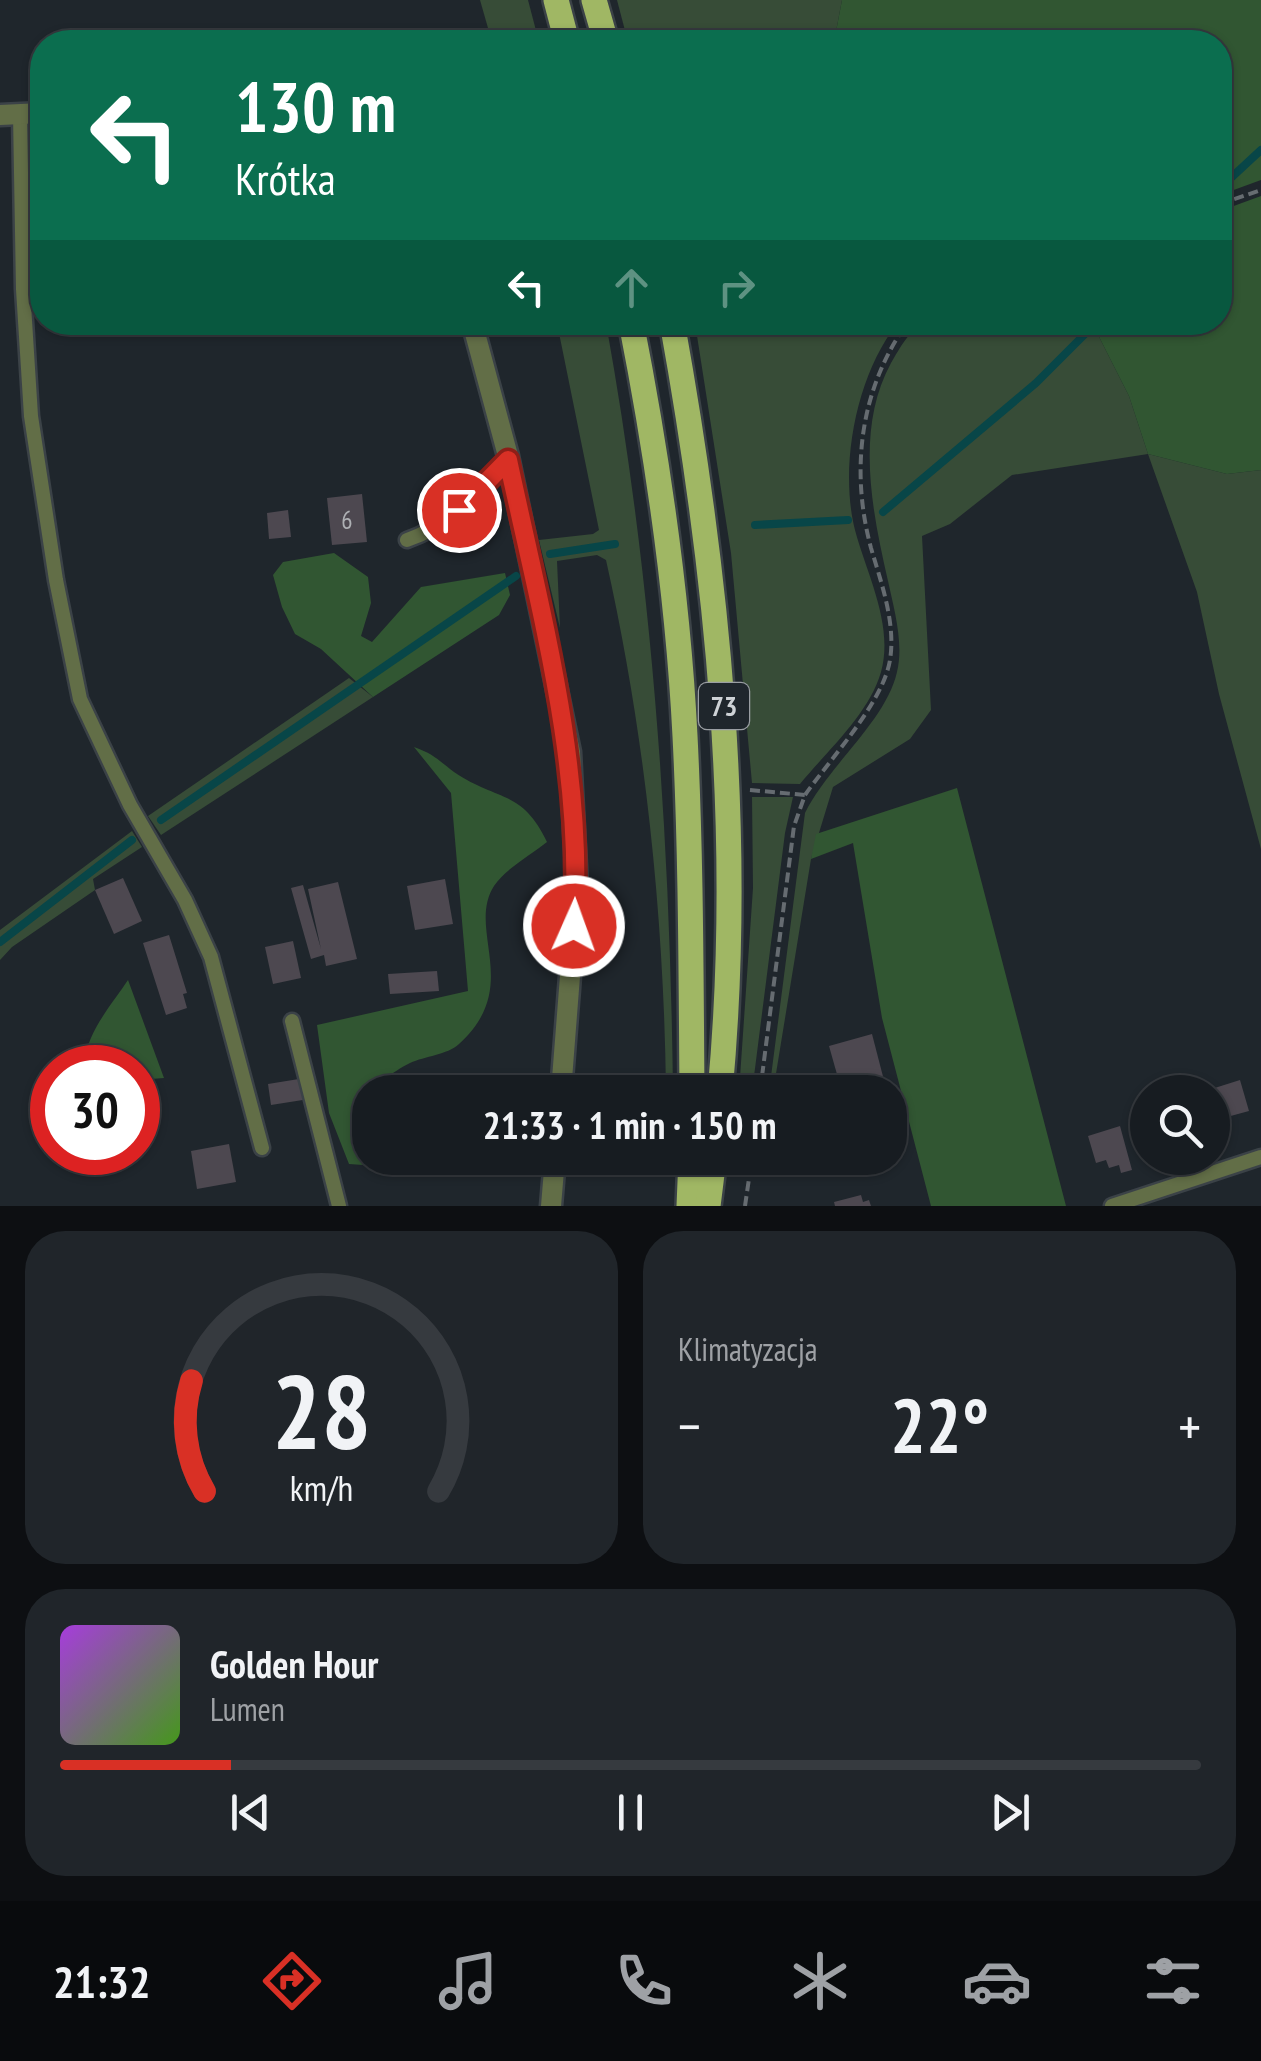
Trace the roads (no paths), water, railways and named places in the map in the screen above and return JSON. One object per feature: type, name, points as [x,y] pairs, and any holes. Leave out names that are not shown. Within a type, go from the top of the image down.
[{"type":"main road","points":[[556,0],[564,30]]},
{"type":"main road","points":[[594,0],[603,30]]},
{"type":"main road","name":"73","points":[[633,335],[665,520],[686,737],[692,1075]]},
{"type":"main road","name":"73","points":[[674,335],[704,507],[724,709],[728,953],[721,1075]]},
{"type":"main road","points":[[689,1206],[690,1175]]},
{"type":"main road","points":[[708,1206],[712,1175]]},
{"type":"street","points":[[475,335],[508,460],[570,752],[577,886],[562,1075]]},
{"type":"street","points":[[551,1206],[554,1175]]},
{"type":"lane","points":[[10,115],[31,416],[56,580],[80,699],[130,806],[185,900],[211,956],[262,1148]]},
{"type":"lane","points":[[407,540],[436,530],[483,490],[508,460]]},
{"type":"lane","points":[[292,1021],[339,1206]]},
{"type":"lane","points":[[1112,1206],[1261,1157]]},
{"type":"waterway","points":[[1232,177],[1261,150]]},
{"type":"waterway","points":[[883,512],[1036,383],[1084,335]]},
{"type":"waterway","points":[[755,525],[848,520]]},
{"type":"waterway","points":[[550,554],[615,544]]},
{"type":"waterway","points":[[161,820],[516,576]]},
{"type":"waterway","points":[[0,942],[132,840]]}]
